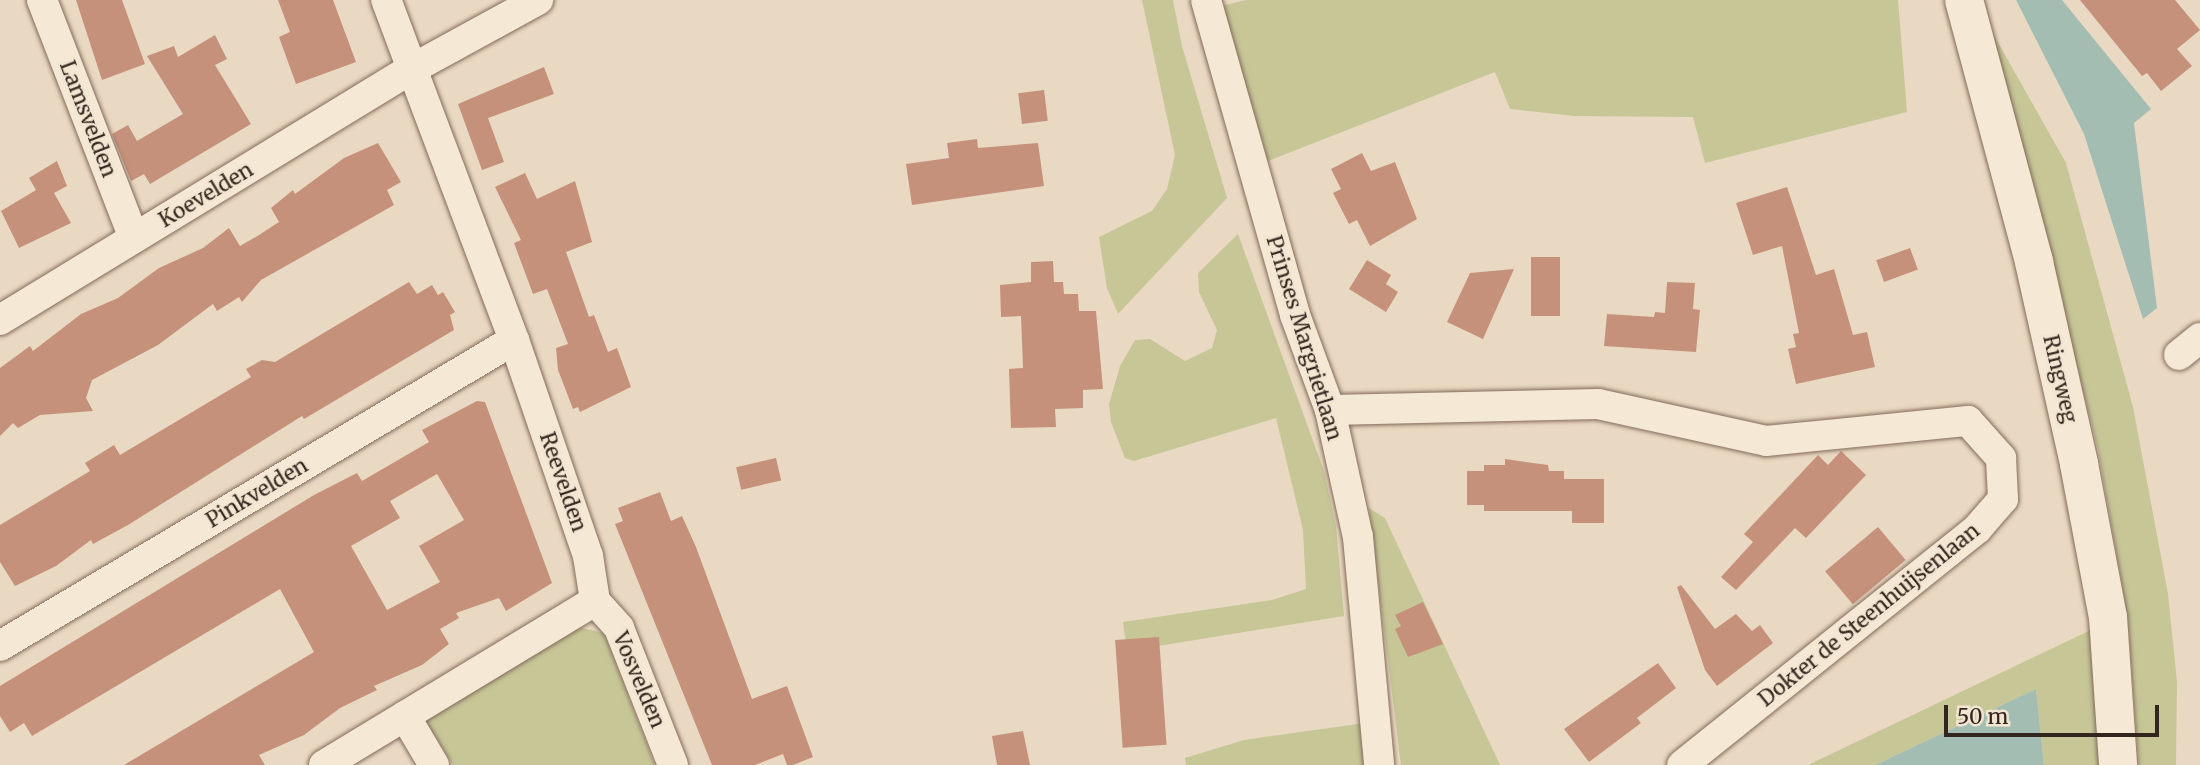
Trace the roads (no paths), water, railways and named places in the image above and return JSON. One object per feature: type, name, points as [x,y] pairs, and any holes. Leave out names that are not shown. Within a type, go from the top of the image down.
[{"type":"main road","name":"Ringweg","points":[[1964,0],[2034,262],[2084,489],[2108,617],[2118,765]]},
{"type":"street","name":"Lamsvelden","points":[[42,0],[134,238]]},
{"type":"street","name":"Reevelden","points":[[386,0],[514,340],[588,556],[595,601]]},
{"type":"street","name":"Koevelden","points":[[0,320],[412,69],[538,0]]},
{"type":"street","name":"Prinses Margrietlaan","points":[[1206,0],[1295,315],[1330,410],[1358,537],[1379,765]]},
{"type":"street","name":"Pinkvelden","points":[[0,646],[514,340]]},
{"type":"street","name":"Dokter de Steenhuijsenlaan","points":[[1330,410],[1598,404],[1766,441],[1968,421],[2001,457],[2003,499],[1977,529],[1682,765]]},
{"type":"street","points":[[324,765],[595,601]]},
{"type":"street","name":"Vosvelden","points":[[595,601],[619,628],[673,765]]},
{"type":"street","points":[[405,716],[434,765]]}]
